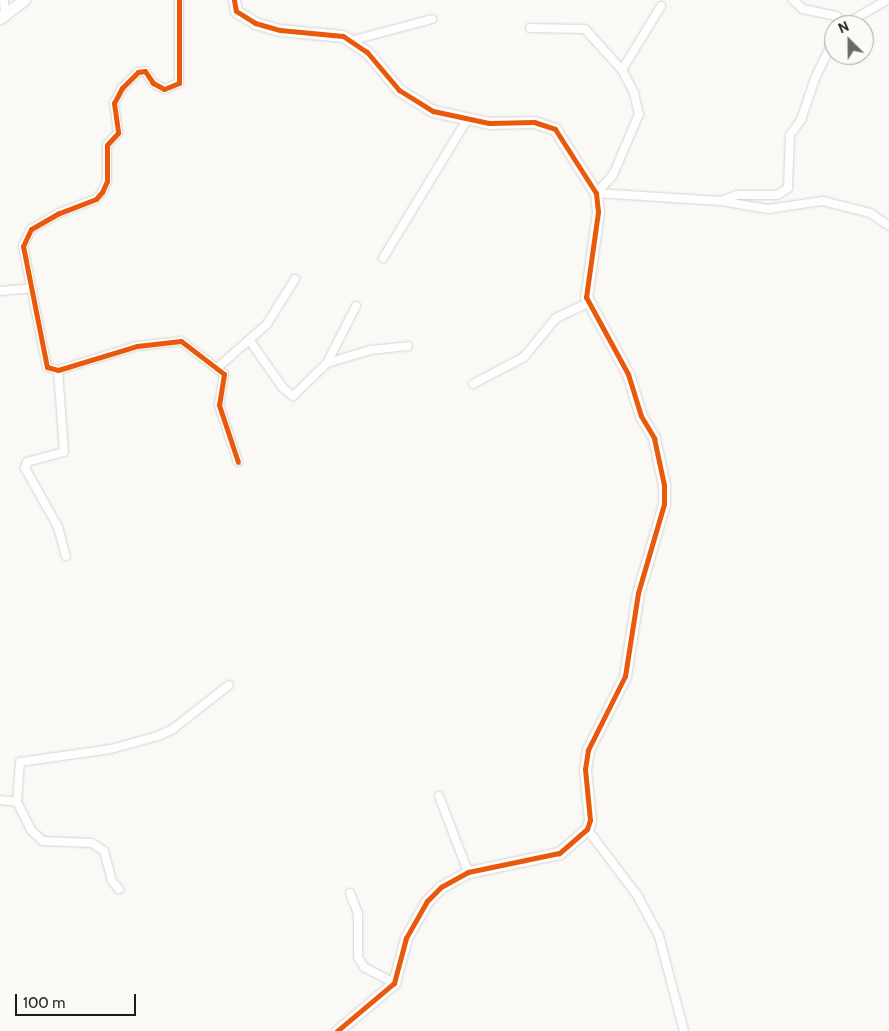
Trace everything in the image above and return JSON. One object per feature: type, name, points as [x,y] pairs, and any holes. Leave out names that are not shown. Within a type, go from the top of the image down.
[{"type":"street","points":[[3,16],[4,0]]},
{"type":"street","points":[[3,16],[24,0]]},
{"type":"street","points":[[179,0],[179,83],[164,89],[153,83],[145,71],[138,72],[122,88],[114,102],[118,133],[108,145],[107,182],[102,192],[96,199],[59,213],[26,236],[23,246],[47,367],[58,370],[136,346],[181,341],[224,374],[219,406],[238,462]]},
{"type":"street","points":[[234,0],[236,11],[255,24],[280,30],[343,36],[367,52],[399,90],[433,110],[489,123],[534,122],[555,129],[596,192],[598,212],[586,297],[628,374],[641,416],[654,438],[664,504],[638,593],[625,676],[588,750],[585,769],[590,820],[587,829],[559,853],[468,872],[441,887],[427,901],[406,938],[394,984],[336,1031]]},
{"type":"street","points":[[793,0],[803,9],[831,15]]},
{"type":"street","points":[[862,15],[887,0]]},
{"type":"street","points":[[622,70],[661,6]]},
{"type":"street","points":[[350,40],[432,19]]},
{"type":"street","points":[[530,28],[585,29],[622,70],[639,114],[613,175],[596,192]]},
{"type":"street","points":[[721,201],[737,195],[777,194],[788,188],[790,135],[801,120],[816,76],[824,60]]},
{"type":"street","points":[[383,258],[468,118]]},
{"type":"street","points":[[596,192],[721,201],[768,209],[823,201],[870,213],[889,226]]},
{"type":"street","points":[[218,368],[267,324],[295,278]]},
{"type":"street","points":[[0,291],[32,288]]},
{"type":"street","points":[[473,384],[524,357],[556,318],[588,303]]},
{"type":"street","points":[[250,341],[290,395],[300,391],[327,363],[356,306]]},
{"type":"street","points":[[327,363],[372,350],[408,346]]},
{"type":"street","points":[[58,370],[64,452],[27,462],[25,468],[58,527],[66,556]]},
{"type":"street","points":[[119,889],[112,881],[104,851],[92,843],[43,841],[31,830],[17,802],[20,762],[111,749],[158,736],[173,729],[229,685]]},
{"type":"street","points":[[439,796],[468,872]]},
{"type":"street","points":[[0,800],[17,802]]},
{"type":"street","points":[[587,829],[637,895],[659,936],[684,1031]]},
{"type":"street","points":[[350,893],[358,914],[358,957],[364,967],[394,984]]},
{"type":"cycle path","points":[[179,0],[179,83],[164,89],[153,83],[145,71],[138,72],[122,88],[114,103],[118,133],[107,145],[107,181],[102,192],[96,199],[59,213],[31,229],[23,246],[47,367],[58,370],[137,346],[181,341],[224,374],[219,405],[238,462]]},
{"type":"cycle path","points":[[234,0],[236,11],[255,23],[280,30],[343,36],[367,52],[399,90],[433,111],[489,123],[534,122],[555,129],[596,193],[598,212],[586,297],[628,374],[641,416],[654,438],[664,485],[664,504],[638,593],[625,676],[588,750],[585,769],[590,820],[587,829],[559,853],[468,872],[441,887],[427,901],[406,938],[394,983],[337,1031]]}]
